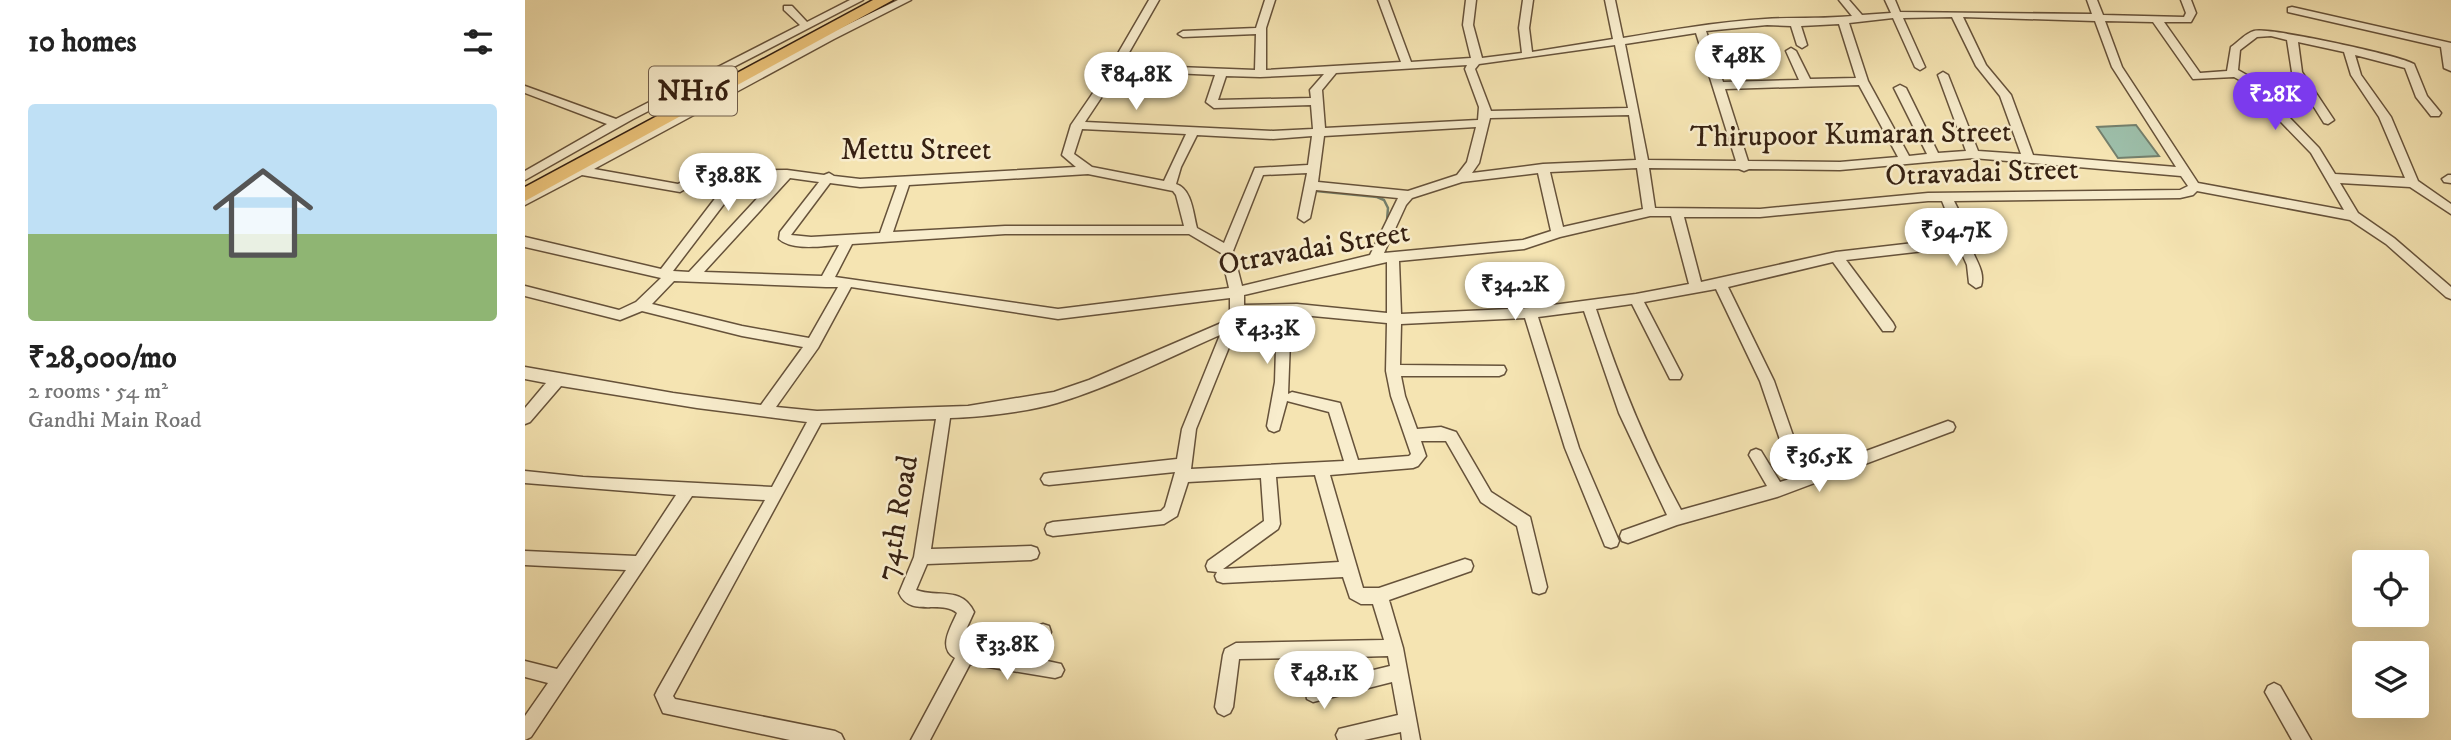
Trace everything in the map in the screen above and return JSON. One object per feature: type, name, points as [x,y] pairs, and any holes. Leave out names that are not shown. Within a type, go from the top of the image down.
[{"type":"highway","name":"NH16","points":[[525,184],[674,102],[870,0]]},
{"type":"highway","name":"NH16","points":[[525,195],[575,172],[846,19],[885,0]]},
{"type":"street","points":[[525,176],[616,123],[858,0]]},
{"type":"street","points":[[525,201],[830,37],[906,0]]},
{"type":"street","points":[[1088,170],[1068,155],[1077,125],[1111,74],[1154,0]]},
{"type":"street","points":[[1260,75],[1261,31],[1270,0]]},
{"type":"street","points":[[1384,0],[1408,66]]},
{"type":"street","points":[[1461,178],[1473,163],[1485,107],[1470,68],[1477,60],[1468,25],[1471,0]]},
{"type":"street","points":[[1528,0],[1523,22],[1528,56]]},
{"type":"street","points":[[1610,0],[1621,42],[1650,212]]},
{"type":"street","points":[[1844,0],[1860,20]]},
{"type":"street","points":[[1890,0],[1920,67]]},
{"type":"street","points":[[2092,0],[2117,67],[2194,186],[2354,216],[2391,241],[2451,294]]},
{"type":"street","points":[[1111,74],[1152,69],[1260,75],[1474,62],[1700,29],[1860,20],[1897,15],[2099,16],[2187,20],[2191,13],[2186,0]]},
{"type":"street","points":[[788,8],[806,26]]},
{"type":"street","points":[[2292,10],[2449,45],[2451,70]]},
{"type":"street","points":[[1956,15],[1980,66],[2005,95],[2028,158]]},
{"type":"street","points":[[2156,19],[2197,77],[2225,76],[2234,72]]},
{"type":"street","points":[[1843,21],[1863,81],[1904,158]]},
{"type":"street","points":[[1795,22],[1797,48],[1805,81]]},
{"type":"street","points":[[1700,29],[1744,167]]},
{"type":"street","points":[[1183,34],[1261,31]]},
{"type":"street","points":[[2234,72],[2235,49],[2254,34],[2292,37],[2408,64],[2422,97],[2435,113]]},
{"type":"street","points":[[2292,37],[2297,72],[2328,120]]},
{"type":"street","points":[[2348,49],[2356,75],[2385,117],[2413,183],[2451,210]]},
{"type":"street","points":[[1316,96],[1331,72]]},
{"type":"street","points":[[2234,72],[2269,92],[2285,119],[2315,151],[2354,216]]},
{"type":"street","points":[[1304,218],[1312,186],[1319,131],[1316,96],[1308,73]]},
{"type":"street","points":[[1221,74],[1212,102],[1214,104],[1316,96]]},
{"type":"street","points":[[1943,75],[1973,153]]},
{"type":"street","points":[[1719,86],[1863,81]]},
{"type":"street","points":[[1900,88],[1933,156]]},
{"type":"street","points":[[525,89],[616,123]]},
{"type":"street","points":[[1077,125],[1273,135],[1634,111]]},
{"type":"street","points":[[1191,230],[1182,194],[1177,188],[1169,187],[1175,167],[1193,131]]},
{"type":"street","name":"Thirupoor Kumaran Street","points":[[1408,195],[1461,178],[1543,168],[1642,164],[1840,166],[1973,153],[2187,172]]},
{"type":"street","points":[[1543,168],[1558,233]]},
{"type":"street","points":[[1053,529],[1164,517],[1173,511],[1189,429],[1237,310],[1237,292],[1227,251],[1259,171],[1314,169]]},
{"type":"street","name":"Mettu Street","points":[[575,172],[680,187],[701,175],[787,174],[829,177],[860,183],[1088,170],[1169,187]]},
{"type":"street","points":[[525,291],[620,315],[641,306],[667,275],[740,174]]},
{"type":"street","points":[[694,275],[787,174]]},
{"type":"street","points":[[829,177],[783,237],[811,242],[1005,230],[1191,230],[1227,251]]},
{"type":"street","points":[[2331,178],[2413,183]]},
{"type":"street","points":[[885,238],[904,182]]},
{"type":"street","points":[[1312,186],[1408,195]]},
{"type":"street","name":"Otravadai Street","points":[[525,242],[667,275],[759,281],[847,282],[1058,314],[1237,292],[1375,260],[1524,244],[1558,233],[1650,212],[1760,213],[1947,197],[2180,194],[2189,192],[2194,186]]},
{"type":"street","points":[[1375,260],[1401,202],[1408,195]]},
{"type":"street","points":[[1947,197],[1964,235],[1963,242],[1973,265],[1976,283]]},
{"type":"street","points":[[1677,214],[1696,287]]},
{"type":"street","points":[[826,282],[847,241]]},
{"type":"street","points":[[1237,310],[1284,309],[1394,319],[1531,313],[1720,285],[1836,257],[1963,242]]},
{"type":"street","points":[[1836,257],[1888,327]]},
{"type":"street","points":[[1049,478],[1182,471],[1268,472],[1417,460],[1419,451],[1398,396],[1393,371],[1393,258]]},
{"type":"street","points":[[764,412],[813,344],[847,282]]},
{"type":"street","points":[[1720,285],[1767,381],[1801,480]]},
{"type":"street","points":[[1636,299],[1675,375]]},
{"type":"street","points":[[1588,304],[1617,394],[1647,465],[1677,518]]},
{"type":"street","points":[[641,306],[742,331],[813,344]]},
{"type":"street","points":[[1274,426],[1282,398],[1284,376],[1284,309]]},
{"type":"street","points":[[1531,313],[1572,448],[1611,541]]},
{"type":"street","points":[[525,373],[556,382],[590,384],[663,399],[817,417],[968,412],[1054,398],[1094,384],[1230,325]]},
{"type":"street","points":[[1393,371],[1499,370]]},
{"type":"street","points":[[525,418],[556,382]]},
{"type":"street","points":[[1292,398],[1335,407],[1353,467]]},
{"type":"street","name":"74th Road","points":[[944,413],[922,558],[907,593],[916,599],[957,602],[963,606],[966,612],[953,644],[955,649],[966,655]]},
{"type":"street","points":[[817,417],[664,695],[669,707],[835,740]]},
{"type":"street","points":[[1628,536],[1677,518],[1777,490],[1948,427]]},
{"type":"street","points":[[1413,436],[1441,433],[1451,436],[1486,497],[1524,522],[1539,587]]},
{"type":"street","points":[[1756,455],[1777,490]]},
{"type":"street","points":[[1319,467],[1356,593],[1361,596],[1379,596],[1465,566]]},
{"type":"street","points":[[1268,472],[1272,524],[1218,571],[1348,569]]},
{"type":"street","points":[[525,477],[583,484],[776,494]]},
{"type":"street","points":[[525,731],[688,489]]},
{"type":"street","points":[[922,558],[1031,554]]},
{"type":"street","points":[[525,558],[640,563]]},
{"type":"street","points":[[1345,735],[1410,731],[1395,648],[1379,596]]},
{"type":"street","points":[[1025,665],[1043,632]]},
{"type":"street","points":[[1224,707],[1233,652],[1395,648]]},
{"type":"street","points":[[1307,650],[1313,693],[1399,671]]},
{"type":"street","points":[[920,740],[966,655],[1055,670]]},
{"type":"street","points":[[525,669],[560,678]]},
{"type":"street","points":[[2274,692],[2302,740]]},
{"type":"shaded area","points":[[2136,125],[2159,156],[2118,158],[2097,127]]},
{"type":"waterway","points":[[1316,191],[1377,197],[1384,200],[1388,208],[1387,220]]}]
